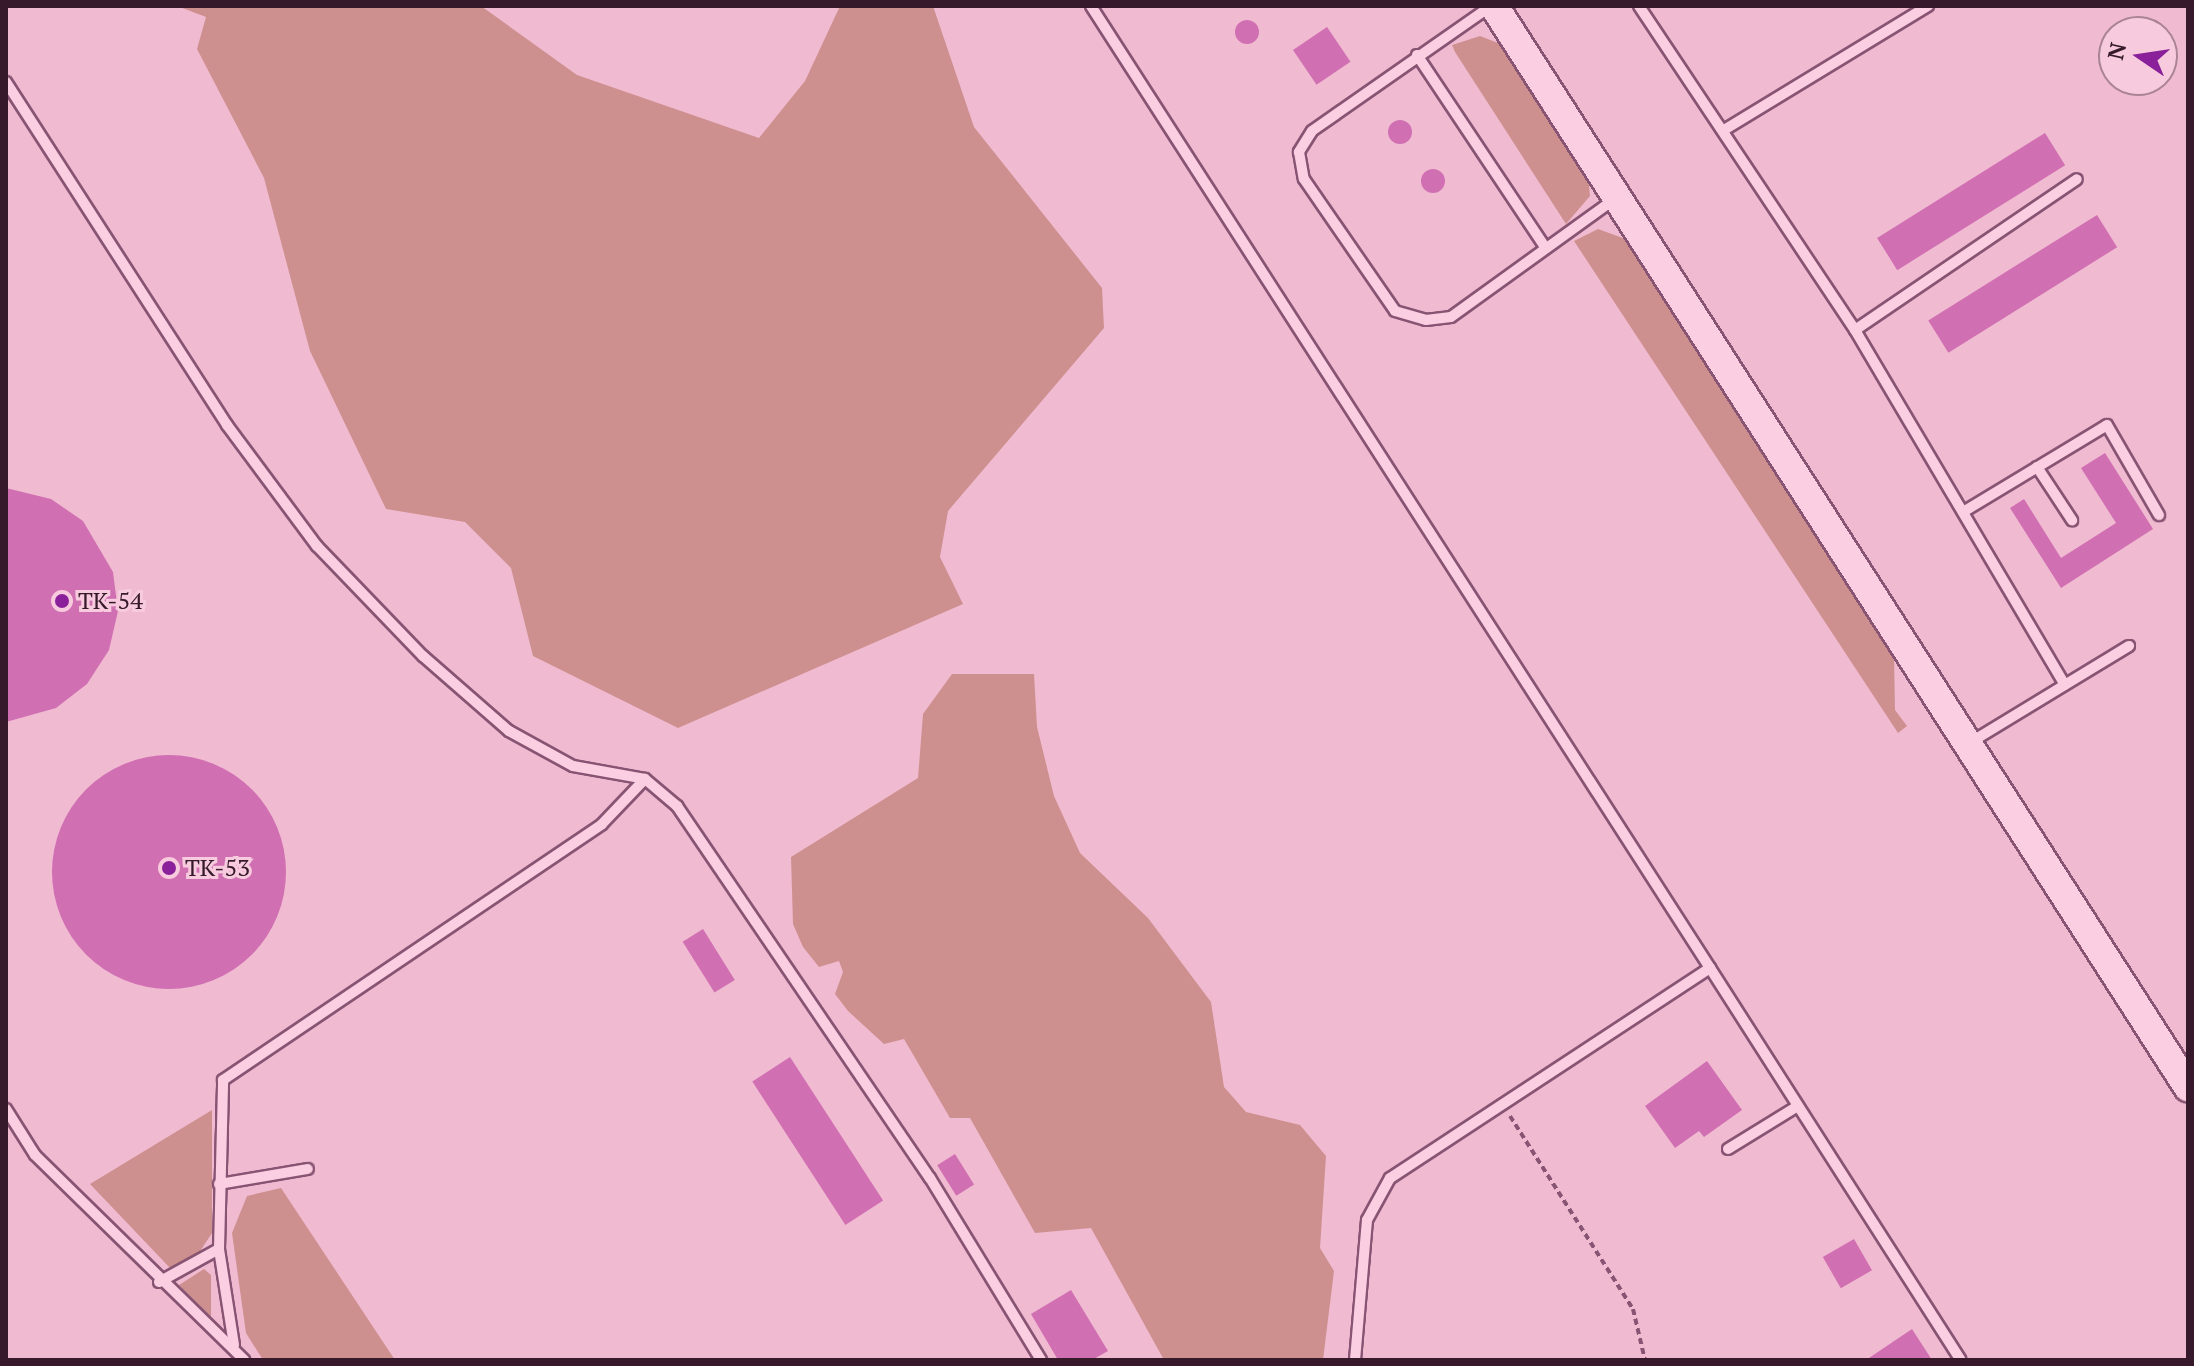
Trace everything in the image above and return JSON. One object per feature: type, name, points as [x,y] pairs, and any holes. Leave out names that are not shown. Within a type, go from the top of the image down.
[{"type":"street","points":[[1493,6],[1613,200],[1969,743],[2187,1086]]},
{"type":"lane","points":[[1091,6],[1961,1360]]},
{"type":"lane","points":[[1493,6],[1417,55],[1312,131],[1299,152],[1304,179],[1395,311],[1426,320],[1451,317],[1613,200]]},
{"type":"lane","points":[[1639,6],[1855,330],[2065,685]]},
{"type":"lane","points":[[1724,130],[1928,6]]},
{"type":"lane","points":[[1417,55],[1545,247]]},
{"type":"lane","points":[[6,82],[227,425],[317,546],[423,656],[509,731],[573,766],[645,779],[686,819],[930,1178],[1041,1360]]},
{"type":"lane","points":[[1855,330],[2077,179]]},
{"type":"lane","points":[[1963,512],[2107,425],[2159,515]]},
{"type":"lane","points":[[2037,467],[2072,520]]},
{"type":"lane","points":[[1969,743],[2129,646]]},
{"type":"lane","points":[[234,1345],[219,1249],[223,1080],[602,824],[645,779]]},
{"type":"lane","points":[[1355,1360],[1374,1201],[1390,1178],[1710,968]]},
{"type":"lane","points":[[1728,1149],[1798,1106]]},
{"type":"lane","points":[[6,1109],[35,1155],[159,1282],[234,1345],[244,1360]]},
{"type":"lane","points":[[219,1184],[308,1169]]},
{"type":"lane","points":[[159,1282],[219,1249]]},
{"type":"path","points":[[1503,1104],[1633,1309],[1645,1360]]},
{"type":"shaded area","points":[[177,6],[481,6],[577,75],[759,138],[805,81],[840,6],[933,6],[974,127],[1102,288],[1104,328],[948,511],[940,557],[963,604],[678,728],[533,656],[511,568],[465,522],[386,509],[310,351],[264,178],[197,49],[206,17]]},
{"type":"shaded area","points":[[1480,36],[1503,45],[1588,175],[1590,196],[1566,224],[1452,45]]},
{"type":"shaded area","points":[[1598,229],[1631,241],[1894,654],[1895,710],[1907,726],[1898,733],[1574,241]]},
{"type":"shaded area","points":[[952,674],[1034,674],[1037,727],[1054,796],[1080,853],[1148,918],[1211,1002],[1224,1087],[1246,1112],[1300,1125],[1326,1156],[1320,1248],[1334,1271],[1323,1360],[1164,1360],[1091,1228],[1035,1233],[970,1118],[950,1118],[904,1039],[884,1044],[848,1011],[835,994],[843,972],[839,961],[819,967],[803,947],[793,924],[791,857],[918,778],[923,714]]},
{"type":"shaded area","points":[[212,1110],[212,1233],[195,1259],[171,1269],[90,1184]]},
{"type":"shaded area","points":[[281,1188],[395,1360],[263,1360],[246,1333],[232,1233],[247,1196]]},
{"type":"shaded area","points":[[204,1269],[211,1275],[211,1320],[176,1287]]},
{"type":"building","points":[[1247,20],[1256,23],[1259,32],[1256,41],[1247,44],[1238,41],[1235,32],[1238,23]]},
{"type":"building","points":[[1327,27],[1350,62],[1316,85],[1293,50]]},
{"type":"building","points":[[1400,120],[1409,123],[1412,132],[1409,141],[1400,144],[1391,141],[1388,132],[1391,123]]},
{"type":"building","points":[[2045,133],[2065,165],[1897,270],[1877,238]]},
{"type":"building","points":[[1433,169],[1442,172],[1445,181],[1442,190],[1433,193],[1424,190],[1421,181],[1424,172]]},
{"type":"building","points":[[2097,215],[2117,247],[1948,353],[1928,320]]},
{"type":"building","points":[[2105,453],[2153,529],[2061,588],[2010,508],[2024,499],[2061,558],[2116,523],[2081,468]]},
{"type":"building","name":"TK-54","points":[[6,488],[51,499],[83,521],[113,572],[118,611],[109,650],[87,684],[56,708],[6,722]]},
{"type":"building","name":"TK-53","points":[[169,755],[192,757],[214,764],[252,789],[277,827],[284,849],[284,895],[277,917],[252,955],[214,980],[192,987],[169,989],[146,987],[124,980],[86,955],[61,917],[54,895],[52,872],[54,849],[61,827],[86,789],[124,764],[146,757]]},
{"type":"building","points":[[703,929],[735,980],[714,993],[683,942]]},
{"type":"building","points":[[790,1057],[883,1200],[845,1225],[752,1082]]},
{"type":"building","points":[[1707,1061],[1742,1110],[1704,1137],[1699,1131],[1675,1148],[1645,1106]]},
{"type":"building","points":[[955,1154],[974,1185],[956,1196],[937,1165]]},
{"type":"building","points":[[1854,1239],[1872,1270],[1841,1288],[1823,1257]]},
{"type":"building","points":[[1071,1290],[1108,1351],[1092,1360],[1058,1360],[1031,1314]]},
{"type":"building","points":[[1912,1329],[1932,1360],[1866,1360]]},
{"type":"place","name":"TK-54","points":[[62,601]]},
{"type":"place","name":"TK-53","points":[[169,868]]}]
